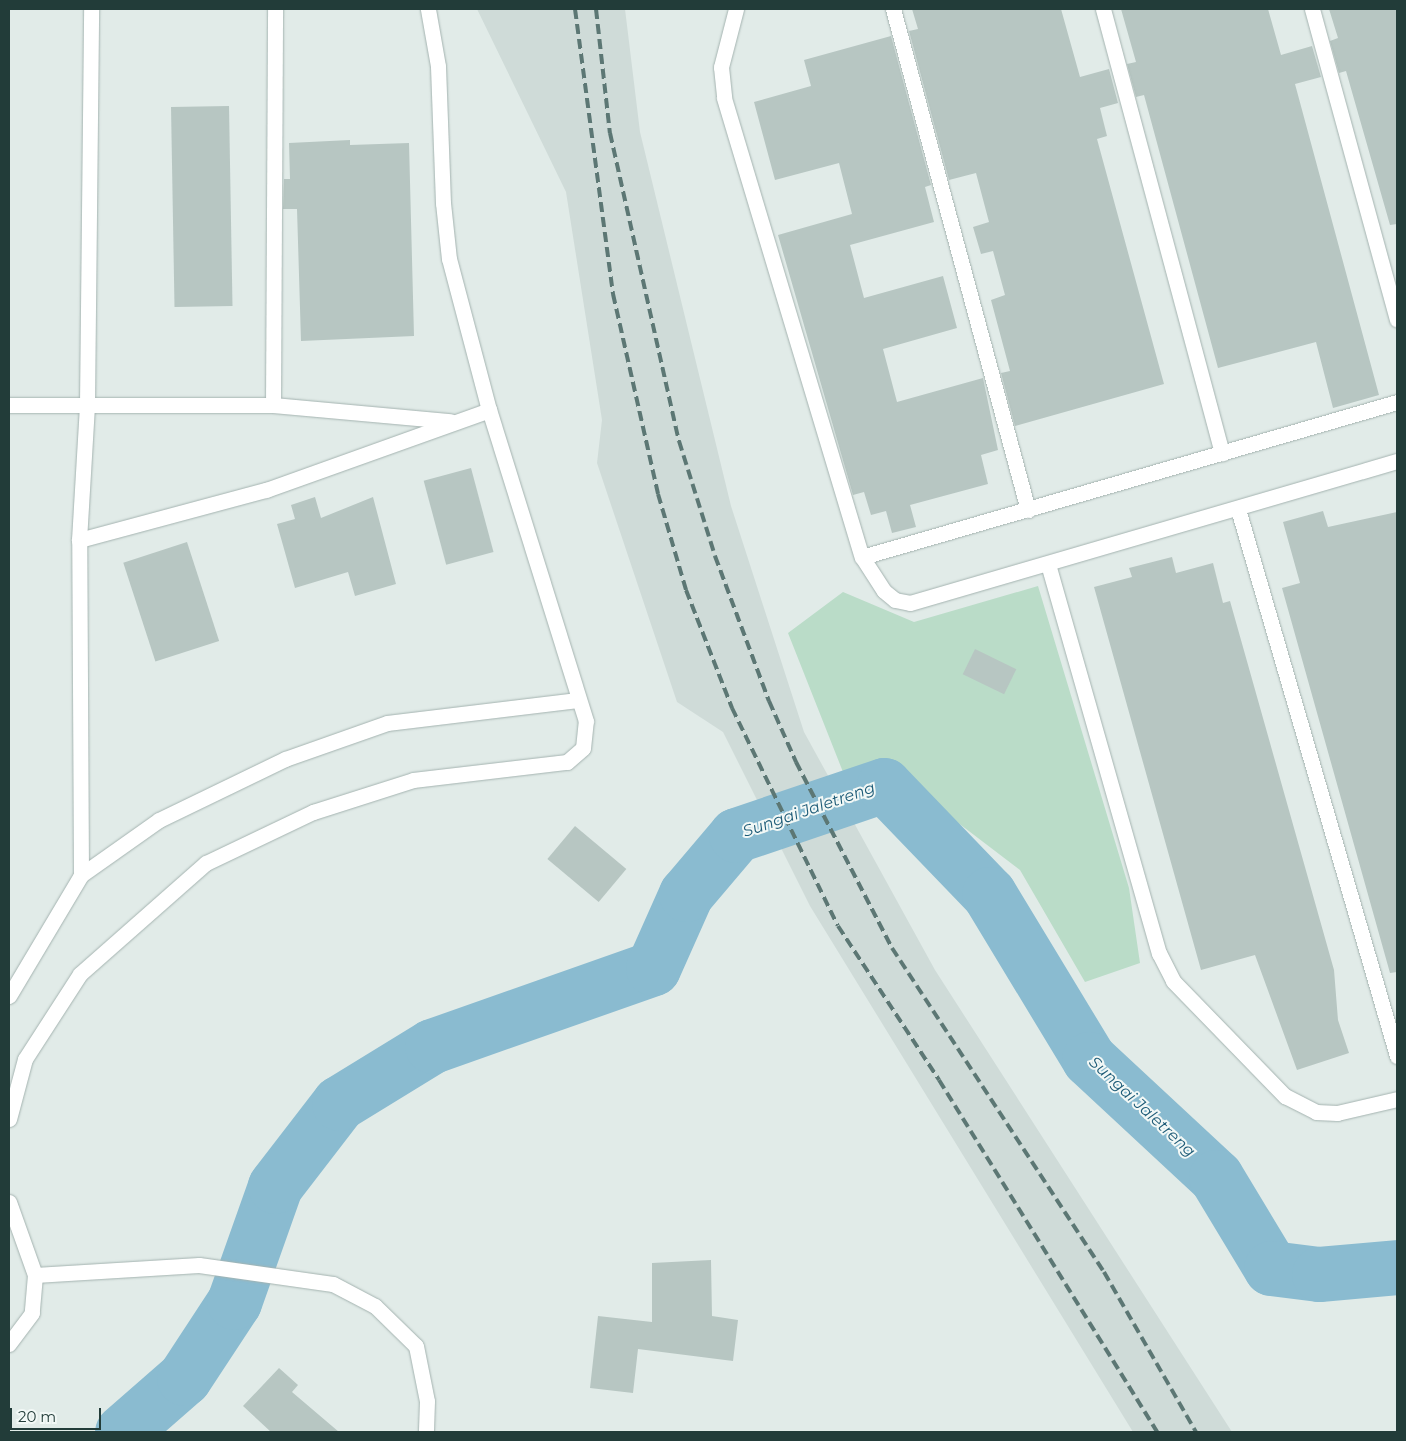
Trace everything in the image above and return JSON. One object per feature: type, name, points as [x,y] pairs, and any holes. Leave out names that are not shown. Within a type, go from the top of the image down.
[{"type":"street","points":[[81,875],[79,540],[88,404],[91,9]]},
{"type":"street","points":[[273,405],[275,9]]},
{"type":"street","points":[[9,1119],[25,1059],[80,974],[206,863],[313,812],[413,780],[567,762],[583,748],[586,721],[489,410],[449,259],[443,203],[438,66],[428,9]]},
{"type":"street","points":[[736,9],[721,67],[724,98],[862,557],[884,592],[910,603],[1238,509],[1397,461]]},
{"type":"street","points":[[893,9],[1028,510]]},
{"type":"street","points":[[1103,9],[1222,453]]},
{"type":"street","points":[[1312,9],[1397,320]]},
{"type":"street","points":[[862,557],[1397,402]]},
{"type":"street","points":[[9,405],[273,405],[450,421]]},
{"type":"street","points":[[79,540],[266,490],[450,421],[489,410]]},
{"type":"street","points":[[1238,509],[1397,1056]]},
{"type":"street","points":[[1048,564],[1159,953],[1173,981],[1286,1096],[1316,1112],[1338,1113],[1397,1098]]},
{"type":"street","points":[[9,996],[81,875],[159,820],[285,759],[387,723],[578,700]]},
{"type":"street","points":[[9,1202],[36,1275],[32,1313],[9,1344]]},
{"type":"street","points":[[36,1275],[199,1264],[295,1276],[333,1284],[376,1306],[416,1346],[427,1401],[426,1432]]},
{"type":"shaded area","points":[[477,9],[625,9],[640,132],[731,506],[804,732],[935,970],[1232,1432],[1133,1432],[810,906],[723,732],[677,702],[597,463],[602,420],[566,192]]},
{"type":"green space","points":[[1038,586],[1129,888],[1140,963],[1085,982],[1020,870],[894,774],[843,772],[788,633],[843,592],[914,622]]},
{"type":"building","points":[[912,9],[1061,9],[1080,77],[1109,69],[1118,103],[1100,108],[1107,136],[1097,139],[1164,384],[1015,426],[1001,373],[1010,371],[991,300],[1005,295],[993,251],[981,254],[973,227],[989,222],[976,173],[949,180],[909,31],[918,29]]},
{"type":"building","points":[[1121,9],[1268,9],[1281,55],[1312,46],[1321,77],[1295,84],[1379,395],[1333,408],[1316,342],[1218,368],[1144,95],[1136,97],[1127,64],[1136,62]]},
{"type":"building","points":[[1329,9],[1397,9],[1397,224],[1390,225],[1346,71],[1339,73],[1330,41],[1338,38]]},
{"type":"building","points":[[891,36],[931,185],[925,187],[934,222],[850,245],[864,298],[943,276],[957,328],[883,349],[897,402],[983,378],[998,450],[981,455],[988,484],[910,505],[916,527],[892,533],[886,511],[871,515],[864,492],[853,495],[778,235],[852,214],[839,163],[775,180],[754,102],[811,86],[804,60]]},
{"type":"building","points":[[229,106],[232,306],[174,307],[171,107]]},
{"type":"building","points":[[350,140],[350,145],[409,143],[414,336],[301,341],[297,209],[283,209],[284,179],[290,179],[289,143]]},
{"type":"building","points":[[471,468],[494,552],[446,565],[424,481]]},
{"type":"building","points":[[315,497],[321,518],[373,497],[396,584],[355,596],[348,572],[295,588],[277,524],[295,519],[291,505]]},
{"type":"building","points":[[1323,511],[1328,527],[1397,512],[1397,972],[1390,973],[1282,588],[1300,583],[1283,522]]},
{"type":"building","points":[[187,542],[219,641],[155,662],[123,563]]},
{"type":"building","points":[[1172,557],[1176,573],[1213,563],[1223,603],[1230,601],[1334,970],[1338,1020],[1349,1053],[1297,1070],[1255,955],[1201,970],[1094,587],[1132,577],[1129,568]]},
{"type":"building","points":[[975,649],[1016,669],[1004,694],[963,674]]},
{"type":"building","points":[[575,826],[626,869],[599,902],[547,859]]},
{"type":"building","points":[[711,1260],[712,1316],[738,1320],[733,1361],[638,1349],[633,1393],[590,1388],[598,1316],[652,1322],[652,1263]]},
{"type":"building","points":[[279,1368],[298,1385],[292,1392],[339,1432],[271,1432],[243,1406]]},
{"type":"waterway","name":"Sungai Jaletreng","points":[[122,1432],[184,1378],[234,1302],[275,1186],[339,1103],[432,1046],[653,968],[686,894],[736,835],[884,785],[989,894],[1089,1059],[1216,1177],[1271,1268],[1319,1274],[1397,1267]]},
{"type":"railway","points":[[575,9],[613,294],[658,494],[686,590],[732,708],[838,926],[939,1080],[1157,1432]]},
{"type":"railway","points":[[596,9],[610,133],[679,441],[715,556],[769,701],[796,762],[892,948],[1104,1272],[1196,1432]]}]
